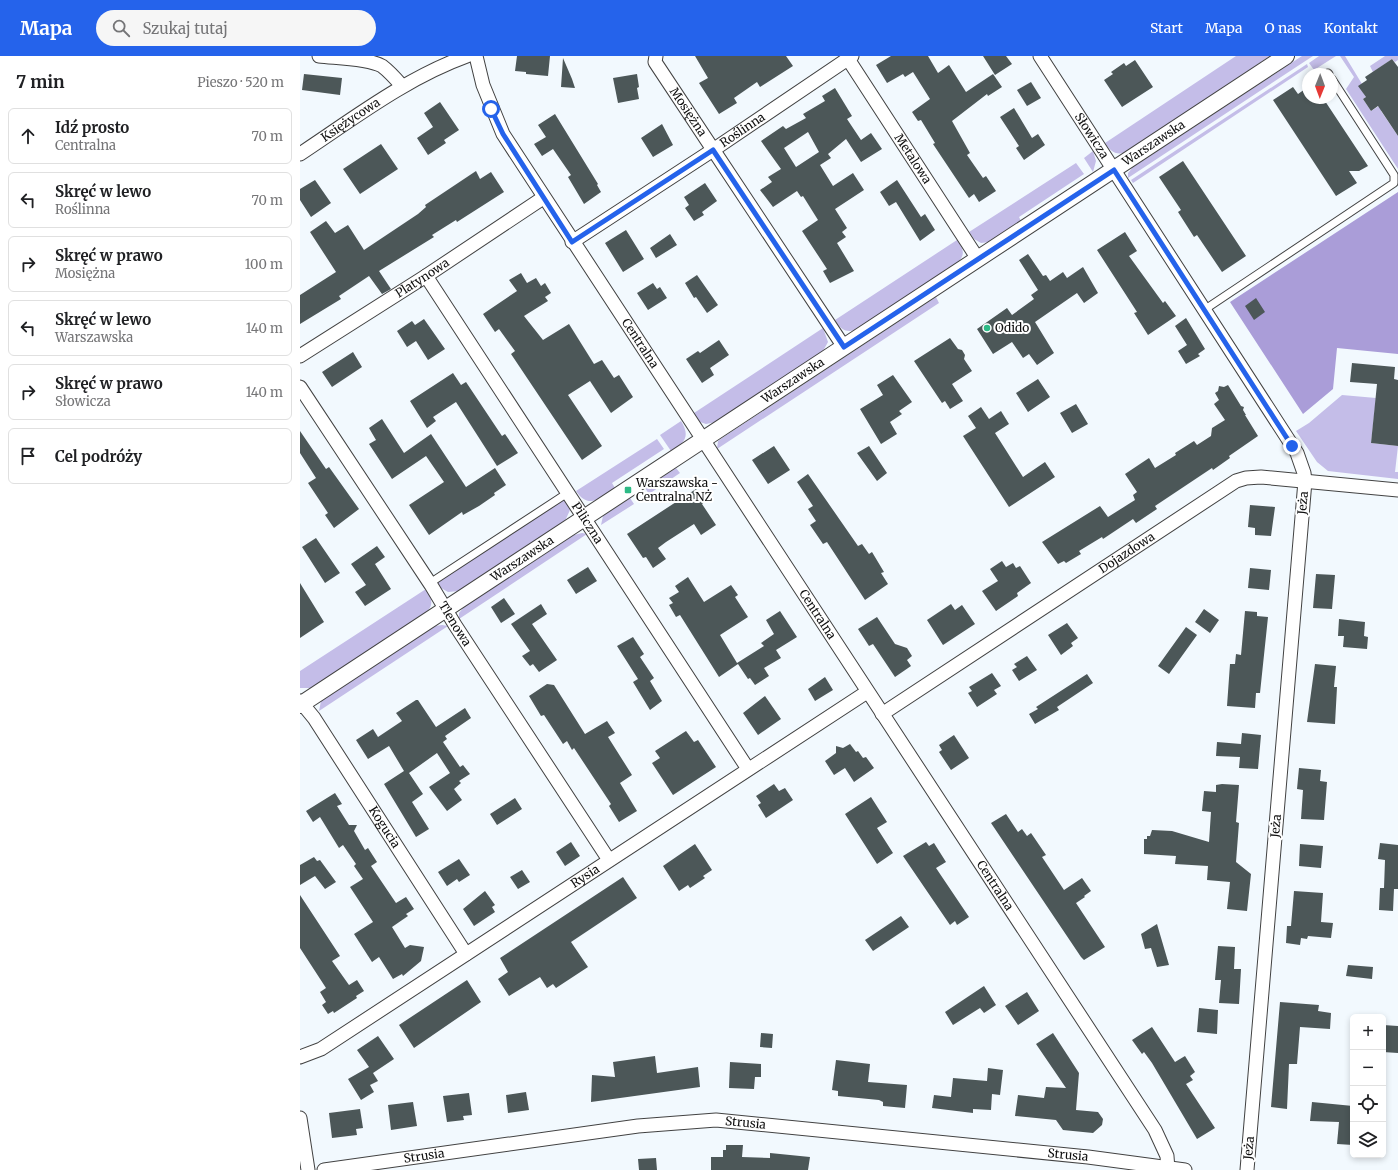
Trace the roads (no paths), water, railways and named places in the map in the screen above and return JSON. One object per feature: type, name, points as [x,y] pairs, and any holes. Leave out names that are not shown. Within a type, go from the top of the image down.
[{"type":"street","points":[[319,56],[368,62],[380,65],[391,73],[402,86]]},
{"type":"street","name":"Księżycowa","points":[[300,154],[402,86],[446,63],[467,56]]},
{"type":"street","name":"Centralna","points":[[476,56],[482,85],[503,134],[543,198],[702,441],[1155,1130],[1166,1156],[1168,1169]]},
{"type":"street","name":"Mosiężna","points":[[656,56],[655,62],[844,347]]},
{"type":"street","name":"Słowicza","points":[[1040,56],[1297,454],[1304,473],[1305,481]]},
{"type":"street","name":"Warszawska","points":[[301,704],[1286,56]]},
{"type":"street","name":"Roślinna","points":[[572,242],[713,150],[850,57]]},
{"type":"street","name":"Metalowa","points":[[850,57],[978,259]]},
{"type":"street","name":"Platynowa","points":[[300,356],[426,276],[543,198]]},
{"type":"street","name":"Piliczna","points":[[426,276],[569,492],[748,769]]},
{"type":"street","name":"Tlenowa","points":[[300,387],[430,583],[446,610],[609,860]]},
{"type":"street","name":"Dojazdowa","points":[[882,714],[1225,487],[1246,478],[1260,477],[1398,490]]},
{"type":"street","name":"Jeża","points":[[1247,1170],[1305,481]]},
{"type":"street","name":"Rysia","points":[[300,1057],[321,1049],[867,692]]},
{"type":"street","name":"Kogucia","points":[[301,704],[314,718],[466,954]]},
{"type":"street","points":[[300,1118],[308,1170]]},
{"type":"street","name":"Strusia","points":[[324,1170],[638,1126],[716,1120],[1088,1157],[1168,1169],[1185,1170]]},
{"type":"lane","points":[[1204,310],[1394,183],[1394,175],[1338,88]]},
{"type":"lane","points":[[430,583],[569,492]]},
{"type":"place","name":"Odido","points":[[987,328]]},
{"type":"place","name":"Warszawska - Centralna NŻ","points":[[628,490]]}]
